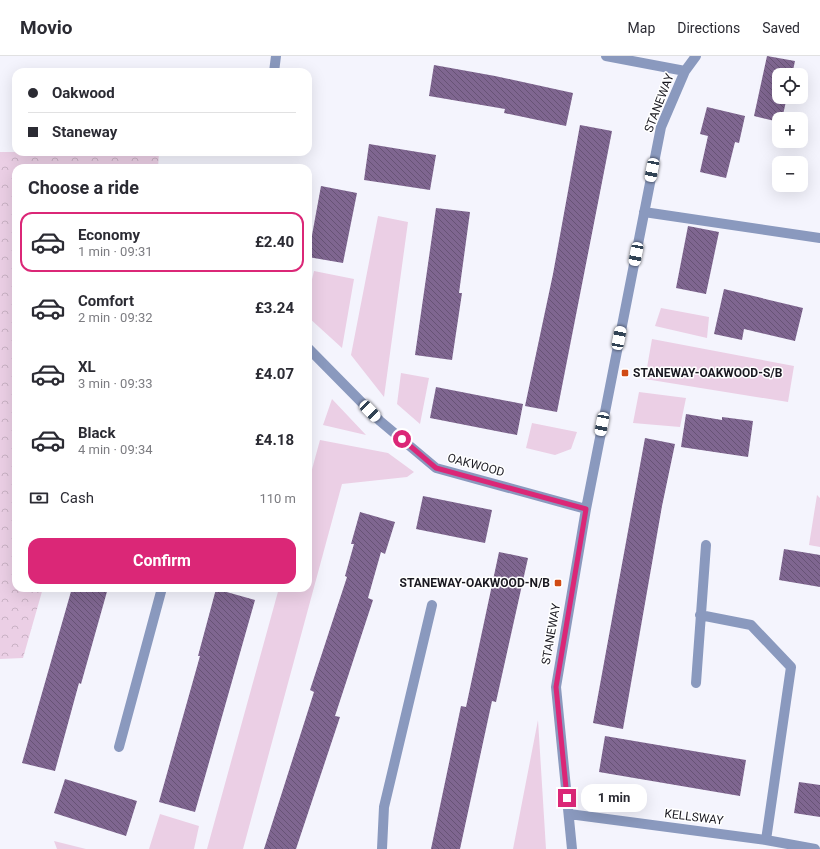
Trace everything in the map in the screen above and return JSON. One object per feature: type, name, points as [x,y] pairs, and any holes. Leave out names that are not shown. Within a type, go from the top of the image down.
[{"type":"street","points":[[274,68],[276,56]]},
{"type":"street","points":[[606,56],[685,71]]},
{"type":"street","name":"STANEWAY","points":[[572,849],[556,687],[586,509],[661,127],[685,71],[696,56]]},
{"type":"street","points":[[644,212],[820,238]]},
{"type":"street","name":"OAKWOOD","points":[[312,352],[380,421],[436,468],[586,509]]},
{"type":"street","points":[[696,683],[706,545]]},
{"type":"street","points":[[118,747],[161,592]]},
{"type":"street","points":[[382,849],[384,807],[432,605]]},
{"type":"street","points":[[700,615],[751,625],[791,667],[766,840]]},
{"type":"street","name":"KELLSWAY","points":[[569,814],[766,840],[815,849]]},
{"type":"green space","points":[[0,152],[12,152],[12,156],[159,156],[158,164],[12,164],[12,592],[42,592],[23,658],[0,659]]},
{"type":"green space","points":[[378,216],[408,222],[384,397],[351,355]]},
{"type":"green space","points":[[314,271],[354,279],[342,348],[312,321],[312,279]]},
{"type":"green space","points":[[661,308],[709,317],[707,338],[655,326]]},
{"type":"green space","points":[[652,339],[794,366],[788,402],[645,379]]},
{"type":"green space","points":[[401,373],[429,378],[420,424],[397,404]]},
{"type":"green space","points":[[639,392],[686,398],[680,427],[633,423]]},
{"type":"green space","points":[[332,399],[366,435],[323,425]]},
{"type":"green space","points":[[532,423],[577,432],[571,449],[555,455],[526,448]]},
{"type":"green space","points":[[320,440],[388,453],[414,472],[407,477],[342,484],[243,849],[207,849],[278,592],[312,592],[312,469]]},
{"type":"green space","points":[[817,495],[820,498],[820,547],[809,545]]},
{"type":"green space","points":[[538,720],[546,849],[513,849]]},
{"type":"green space","points":[[160,814],[199,826],[194,849],[149,849]]},
{"type":"green space","points":[[54,841],[86,849],[57,849]]},
{"type":"building","points":[[767,56],[795,61],[794,68],[772,68],[772,104],[785,104],[784,112],[772,112],[772,120],[754,116]]},
{"type":"building","points":[[434,65],[495,76],[573,93],[566,126],[504,113],[505,109],[429,96]]},
{"type":"building","points":[[707,107],[745,116],[739,143],[735,142],[726,178],[700,172],[708,136],[700,134]]},
{"type":"building","points":[[580,125],[612,131],[557,412],[525,406],[553,274]]},
{"type":"building","points":[[369,144],[436,155],[430,190],[364,180]]},
{"type":"building","points":[[321,186],[357,193],[343,263],[312,258],[312,235]]},
{"type":"building","points":[[436,208],[470,212],[459,293],[462,293],[452,360],[415,355]]},
{"type":"building","points":[[688,226],[719,232],[706,294],[676,288]]},
{"type":"building","points":[[724,289],[803,308],[795,341],[744,329],[742,340],[714,334]]},
{"type":"building","points":[[436,387],[523,404],[517,435],[430,418]]},
{"type":"building","points":[[686,414],[722,420],[722,417],[753,421],[748,457],[681,447]]},
{"type":"building","points":[[645,438],[675,444],[662,506],[623,729],[593,723]]},
{"type":"building","points":[[423,496],[492,510],[485,543],[416,529]]},
{"type":"building","points":[[360,512],[395,522],[385,554],[381,552],[368,598],[373,600],[335,716],[340,717],[296,849],[264,849],[314,692],[310,690],[347,577],[345,576],[354,544],[351,544]]},
{"type":"building","points":[[784,549],[820,555],[820,587],[779,580]]},
{"type":"building","points":[[499,552],[528,558],[496,702],[492,701],[460,849],[431,849],[461,706],[466,707]]},
{"type":"building","points":[[71,592],[107,592],[81,684],[79,683],[55,771],[22,763]]},
{"type":"building","points":[[215,592],[227,592],[255,600],[195,812],[159,802],[200,656],[198,656]]},
{"type":"building","points":[[605,736],[746,760],[740,796],[599,772]]},
{"type":"building","points":[[65,779],[137,801],[126,836],[54,813]]},
{"type":"building","points":[[799,782],[820,785],[820,817],[794,813]]},
{"type":"place","name":"STANEWAY-OAKWOOD-S/B","points":[[625,373]]},
{"type":"place","name":"STANEWAY-OAKWOOD-N/B","points":[[558,583]]},
{"type":"route","points":[[402,439],[436,468],[586,509],[556,687],[567,798]]}]
